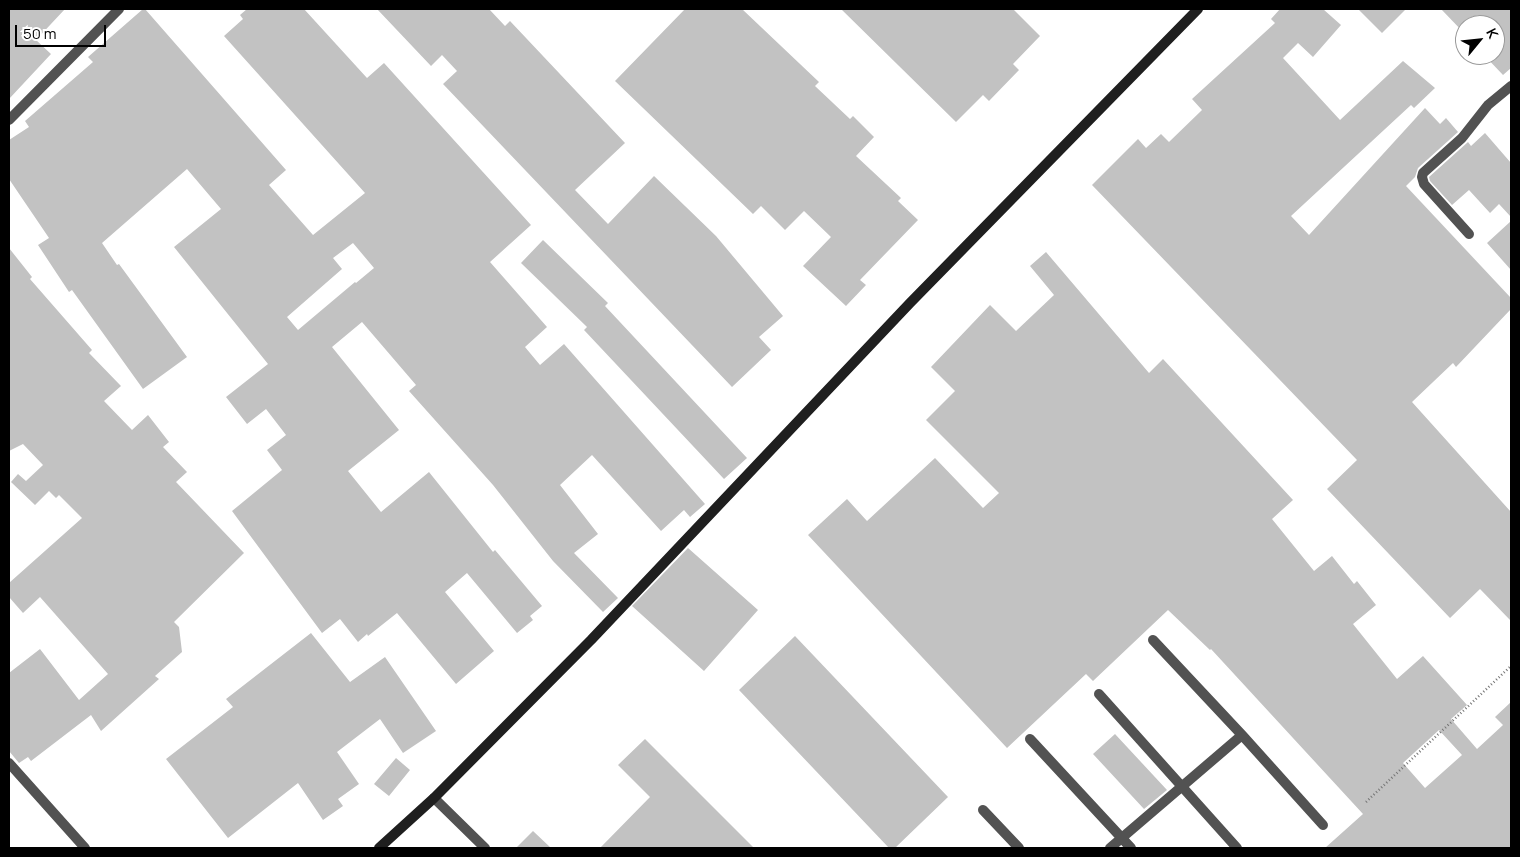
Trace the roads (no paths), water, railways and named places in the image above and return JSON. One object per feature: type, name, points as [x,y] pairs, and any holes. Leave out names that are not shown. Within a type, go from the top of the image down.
[{"type":"street","points":[[9,120],[119,9]]},
{"type":"street","points":[[379,848],[434,798],[584,647],[910,303],[1198,9]]},
{"type":"street","points":[[1469,234],[1424,184],[1422,177],[1462,138],[1488,105],[1511,86]]},
{"type":"street","points":[[1153,640],[1242,735],[1323,826]]},
{"type":"street","points":[[1099,694],[1237,848]]},
{"type":"street","points":[[1110,848],[1242,735]]},
{"type":"street","points":[[1030,739],[1131,848]]},
{"type":"street","points":[[9,763],[85,848]]},
{"type":"street","points":[[434,798],[485,848]]},
{"type":"street","points":[[983,810],[1019,848]]}]
